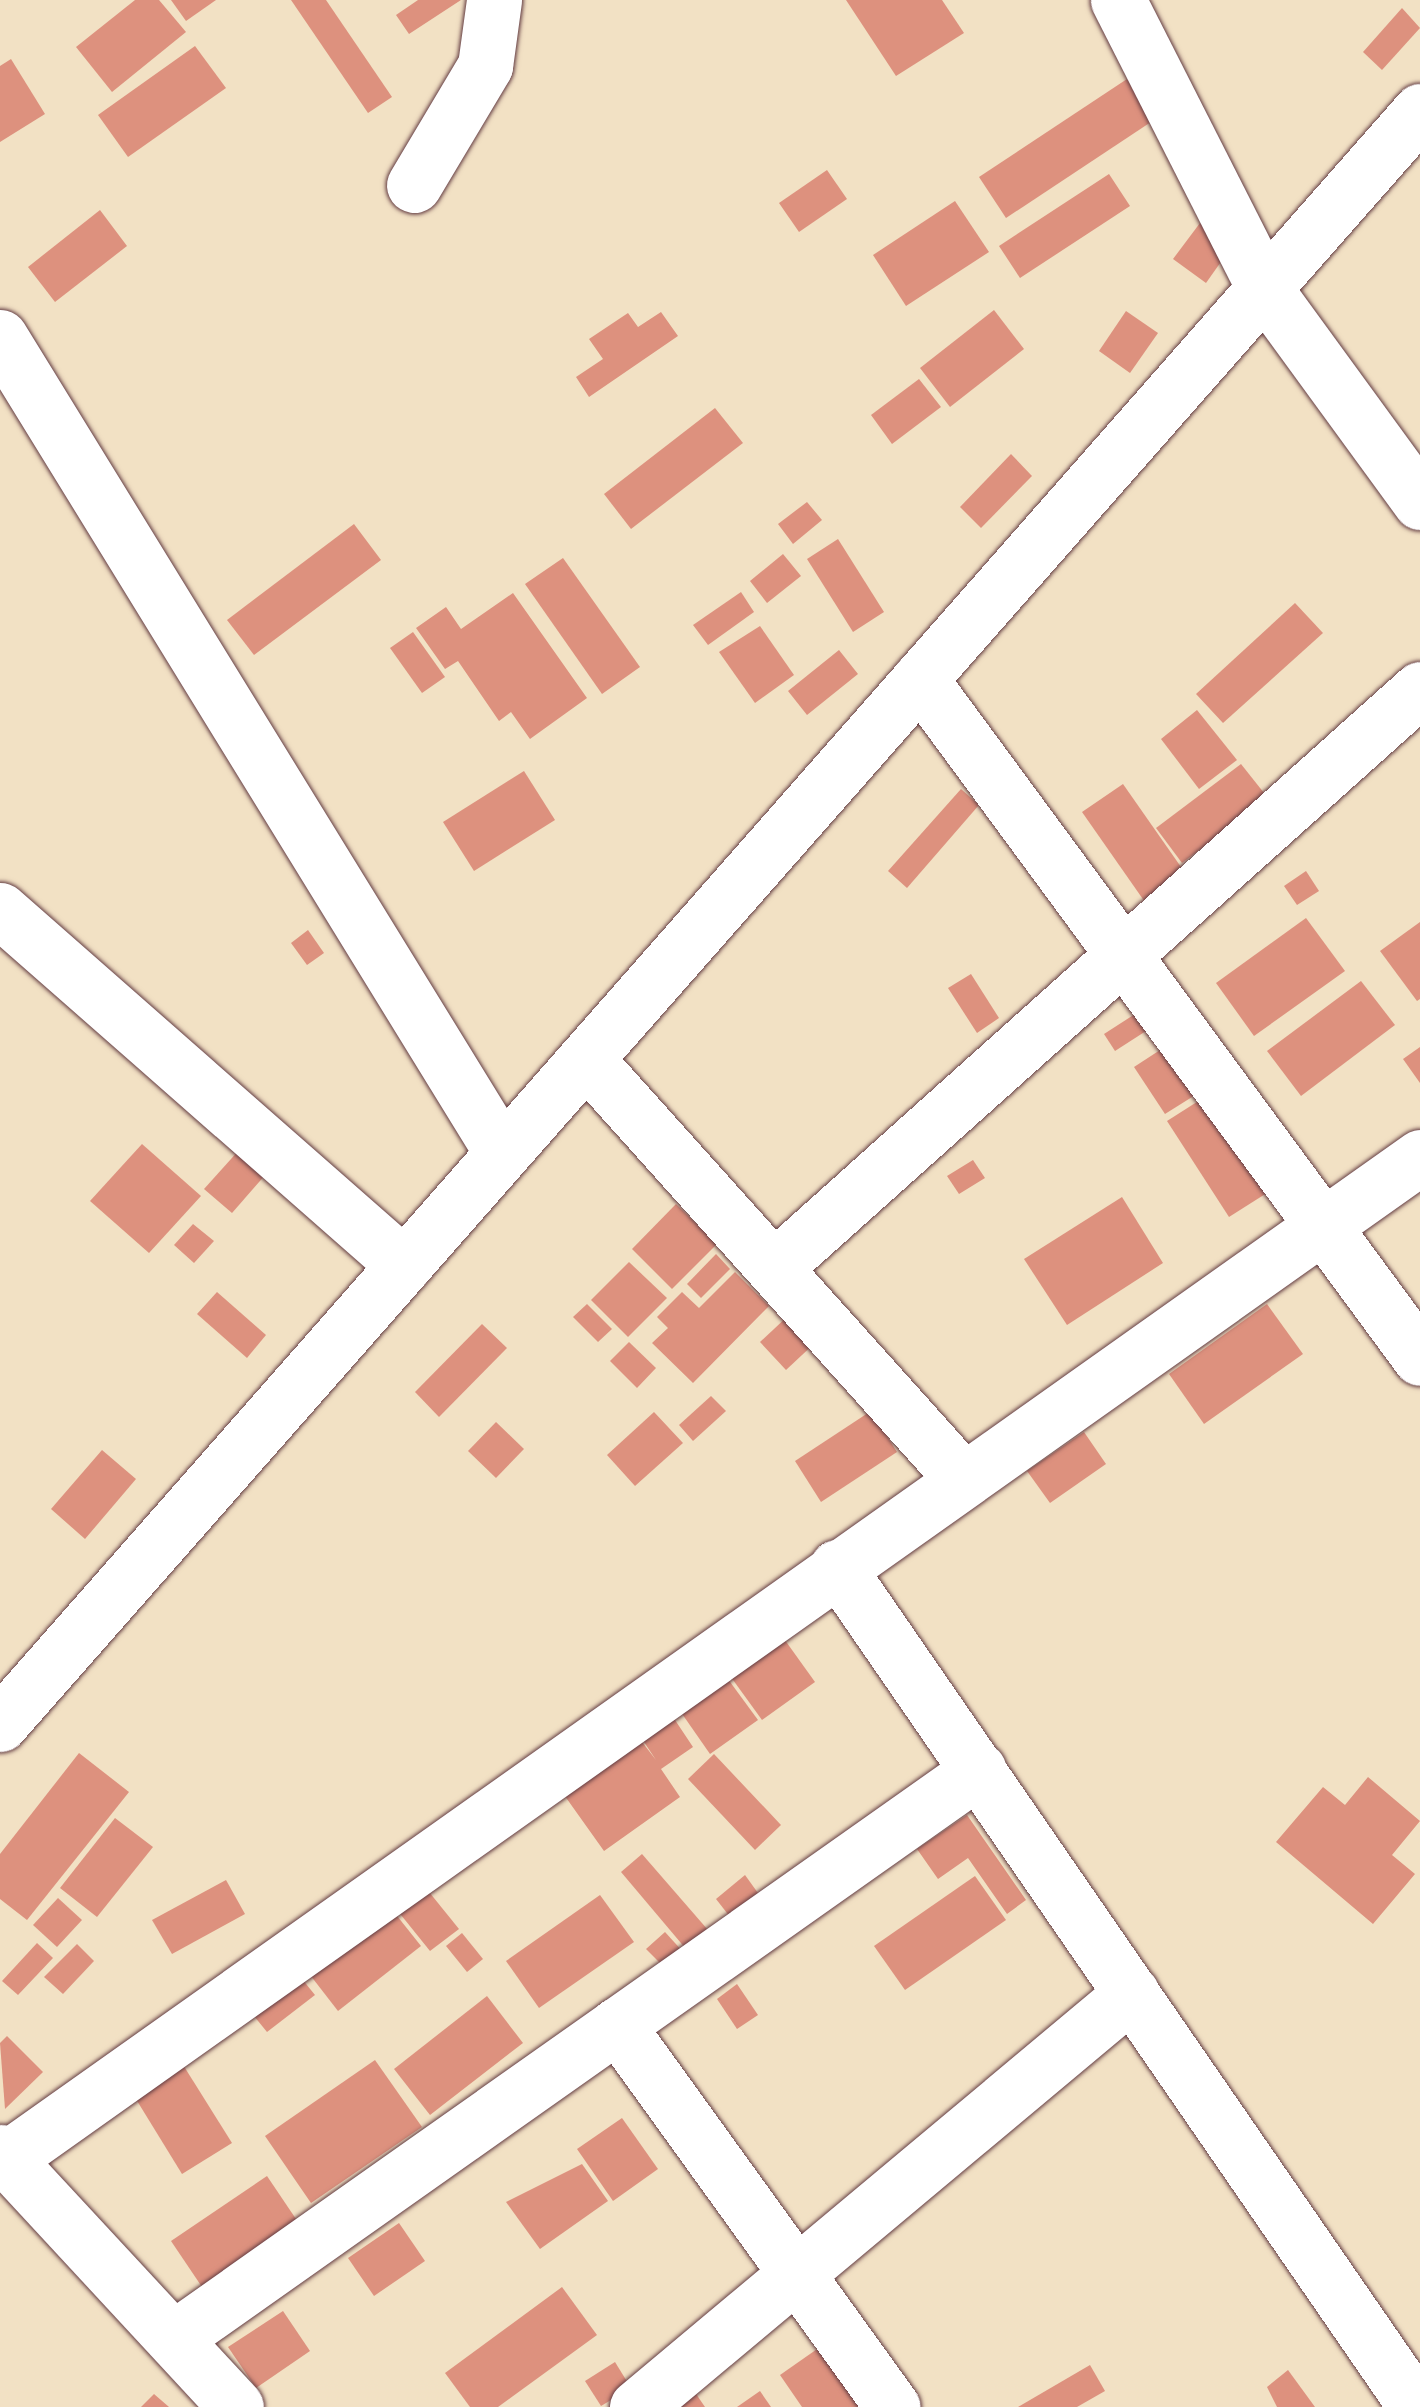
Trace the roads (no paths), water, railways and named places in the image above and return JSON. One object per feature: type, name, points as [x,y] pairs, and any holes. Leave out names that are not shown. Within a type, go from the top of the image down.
[{"type":"street","points":[[414,185],[485,66],[494,0]]},
{"type":"street","points":[[1118,0],[1264,288],[1420,502]]},
{"type":"street","points":[[0,1724],[1420,111]]},
{"type":"street","points":[[0,337],[502,1154]]},
{"type":"street","points":[[920,678],[1127,952],[1420,1358]]},
{"type":"street","points":[[777,1266],[1420,689]]},
{"type":"street","points":[[0,910],[404,1265]]},
{"type":"street","points":[[586,1059],[777,1266],[962,1478]]},
{"type":"street","points":[[236,2407],[3,2156],[1420,1157]]},
{"type":"street","points":[[837,1567],[1412,2401]]},
{"type":"street","points":[[174,2338],[979,1770]]},
{"type":"street","points":[[637,2407],[1132,1993]]},
{"type":"street","points":[[618,2026],[893,2407]]}]
